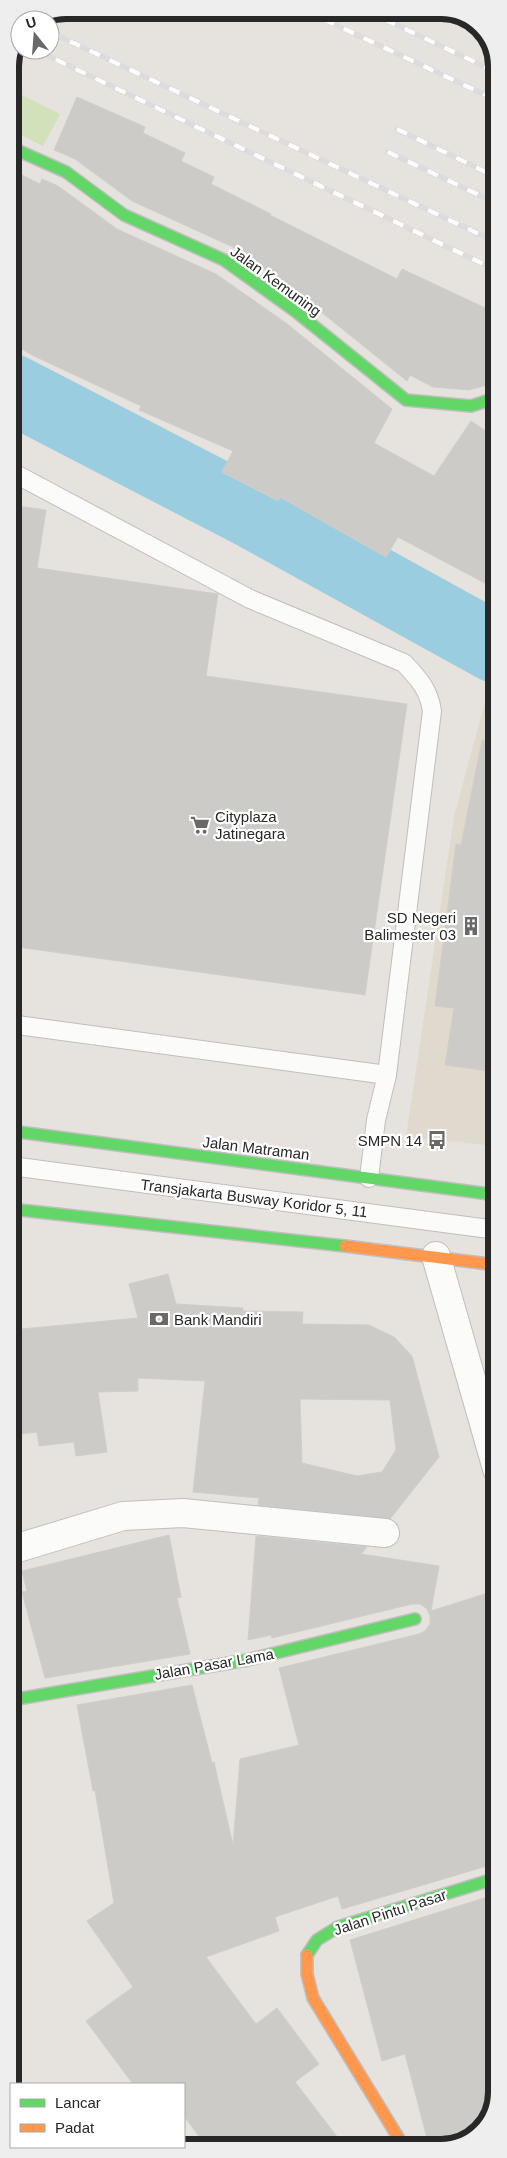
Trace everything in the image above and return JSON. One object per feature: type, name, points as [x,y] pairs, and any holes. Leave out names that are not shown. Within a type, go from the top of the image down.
[{"type":"street","name":"Jalan Kemuning","points":[[19,151],[66,172],[124,215],[224,260],[294,311],[406,400],[471,406],[488,401]]},
{"type":"street","name":"Jalan Matraman","points":[[19,1132],[488,1194]]},
{"type":"street","points":[[19,1210],[436,1256],[488,1264]]},
{"type":"street","points":[[436,1256],[488,1438]]},
{"type":"street","points":[[19,1548],[123,1516],[183,1513],[385,1532]]},
{"type":"street","name":"Jalan Pasar Lama","points":[[19,1699],[247,1660],[415,1619]]},
{"type":"street","name":"Jalan Pintu Pasar","points":[[399,2139],[313,1998],[306,1974],[307,1956],[312,1944],[320,1937],[338,1928],[488,1881]]},
{"type":"lane","points":[[19,476],[250,600],[404,663],[422,681],[430,697],[432,711],[387,1075],[376,1120],[369,1178]]},
{"type":"lane","points":[[19,1025],[387,1075]]},
{"type":"lane","name":"Transjakarta Busway Koridor 5, 11","points":[[19,1167],[488,1229]]},
{"type":"shaded area","points":[[488,691],[488,1145],[406,1137],[454,817]]},
{"type":"green space","points":[[19,94],[60,114],[43,146],[19,134]]},
{"type":"building","points":[[77,97],[145,127],[143,133],[185,153],[181,161],[214,177],[211,184],[270,215],[397,279],[402,269],[488,309],[488,385],[469,390],[433,387],[410,375],[407,381],[305,299],[233,247],[132,201],[75,159],[54,150]]},
{"type":"building","points":[[19,174],[40,184],[42,179],[58,186],[117,229],[216,274],[286,323],[392,409],[374,443],[434,476],[471,421],[488,433],[488,585],[398,537],[386,557],[280,497],[278,501],[222,472],[233,451],[139,410],[141,406],[19,347]]},
{"type":"building","name":"Cityplaza Jatinegara","points":[[19,506],[46,510],[37,568],[218,594],[206,676],[407,704],[365,995],[19,947]]},
{"type":"building","name":"SD Negeri Balimester 03","points":[[482,740],[488,741],[488,1071],[445,1065],[454,1008],[435,1006],[456,844],[461,845]]},
{"type":"building","points":[[168,1274],[176,1304],[243,1308],[243,1311],[303,1312],[302,1324],[369,1325],[394,1337],[412,1356],[439,1457],[390,1519],[258,1505],[259,1498],[193,1492],[205,1381],[138,1378],[138,1391],[98,1392],[107,1452],[76,1456],[74,1442],[39,1446],[37,1432],[19,1434],[19,1329],[138,1318],[129,1284]],"holes":[[[300,1399],[390,1400],[396,1450],[382,1472],[357,1476],[302,1463]]]},
{"type":"building","points":[[169,1535],[181,1597],[177,1598],[190,1654],[45,1678],[22,1592],[27,1591],[22,1571]]},
{"type":"building","points":[[256,1536],[367,1547],[361,1554],[439,1566],[431,1611],[488,1593],[488,1769],[486,1770],[488,1776],[488,1866],[342,1909],[338,1896],[275,1917],[279,1931],[206,1957],[256,2024],[277,2008],[319,2064],[295,2082],[339,2139],[201,2139],[185,2117],[185,2083],[132,2083],[86,2021],[133,1987],[87,1921],[114,1903],[95,1790],[93,1791],[77,1705],[192,1685],[212,1763],[214,1762],[233,1845],[240,1759],[299,1745],[279,1668],[419,1634],[425,1631],[430,1624],[430,1616],[427,1609],[420,1604],[412,1604],[272,1638],[271,1635],[248,1640]]},
{"type":"building","points":[[488,1897],[488,2092],[485,2110],[470,2130],[462,2134],[439,2139],[427,2139],[405,2054],[382,2061],[350,1940]]},
{"type":"waterway","points":[[19,393],[255,515],[488,644]]},
{"type":"railway","points":[[323,19],[488,96]]},
{"type":"railway","points":[[384,19],[488,68]]},
{"type":"railway","points":[[60,37],[488,238]]},
{"type":"railway","points":[[57,60],[488,266]]},
{"type":"railway","points":[[397,129],[488,173]]},
{"type":"railway","points":[[388,152],[488,199]]},
{"type":"traffic: fast","points":[[19,151],[66,172],[124,215],[224,260],[295,311],[406,400],[471,406],[488,401]]},
{"type":"traffic: fast","points":[[19,1132],[488,1194]]},
{"type":"traffic: fast","points":[[19,1210],[345,1246]]},
{"type":"traffic: fast","points":[[19,1699],[247,1660],[415,1619]]},
{"type":"traffic: fast","points":[[307,1955],[317,1940],[338,1927],[488,1881]]},
{"type":"traffic: slow","points":[[345,1246],[488,1264]]},
{"type":"traffic: slow","points":[[307,1955],[307,1974],[313,1998],[399,2139]]},
{"type":"place","name":"Cityplaza Jatinegara","points":[[200,825]]},
{"type":"place","name":"SD Negeri Balimester 03","points":[[471,926]]},
{"type":"place","name":"SMPN 14","points":[[437,1140]]},
{"type":"place","name":"Bank Mandiri","points":[[159,1319]]}]
